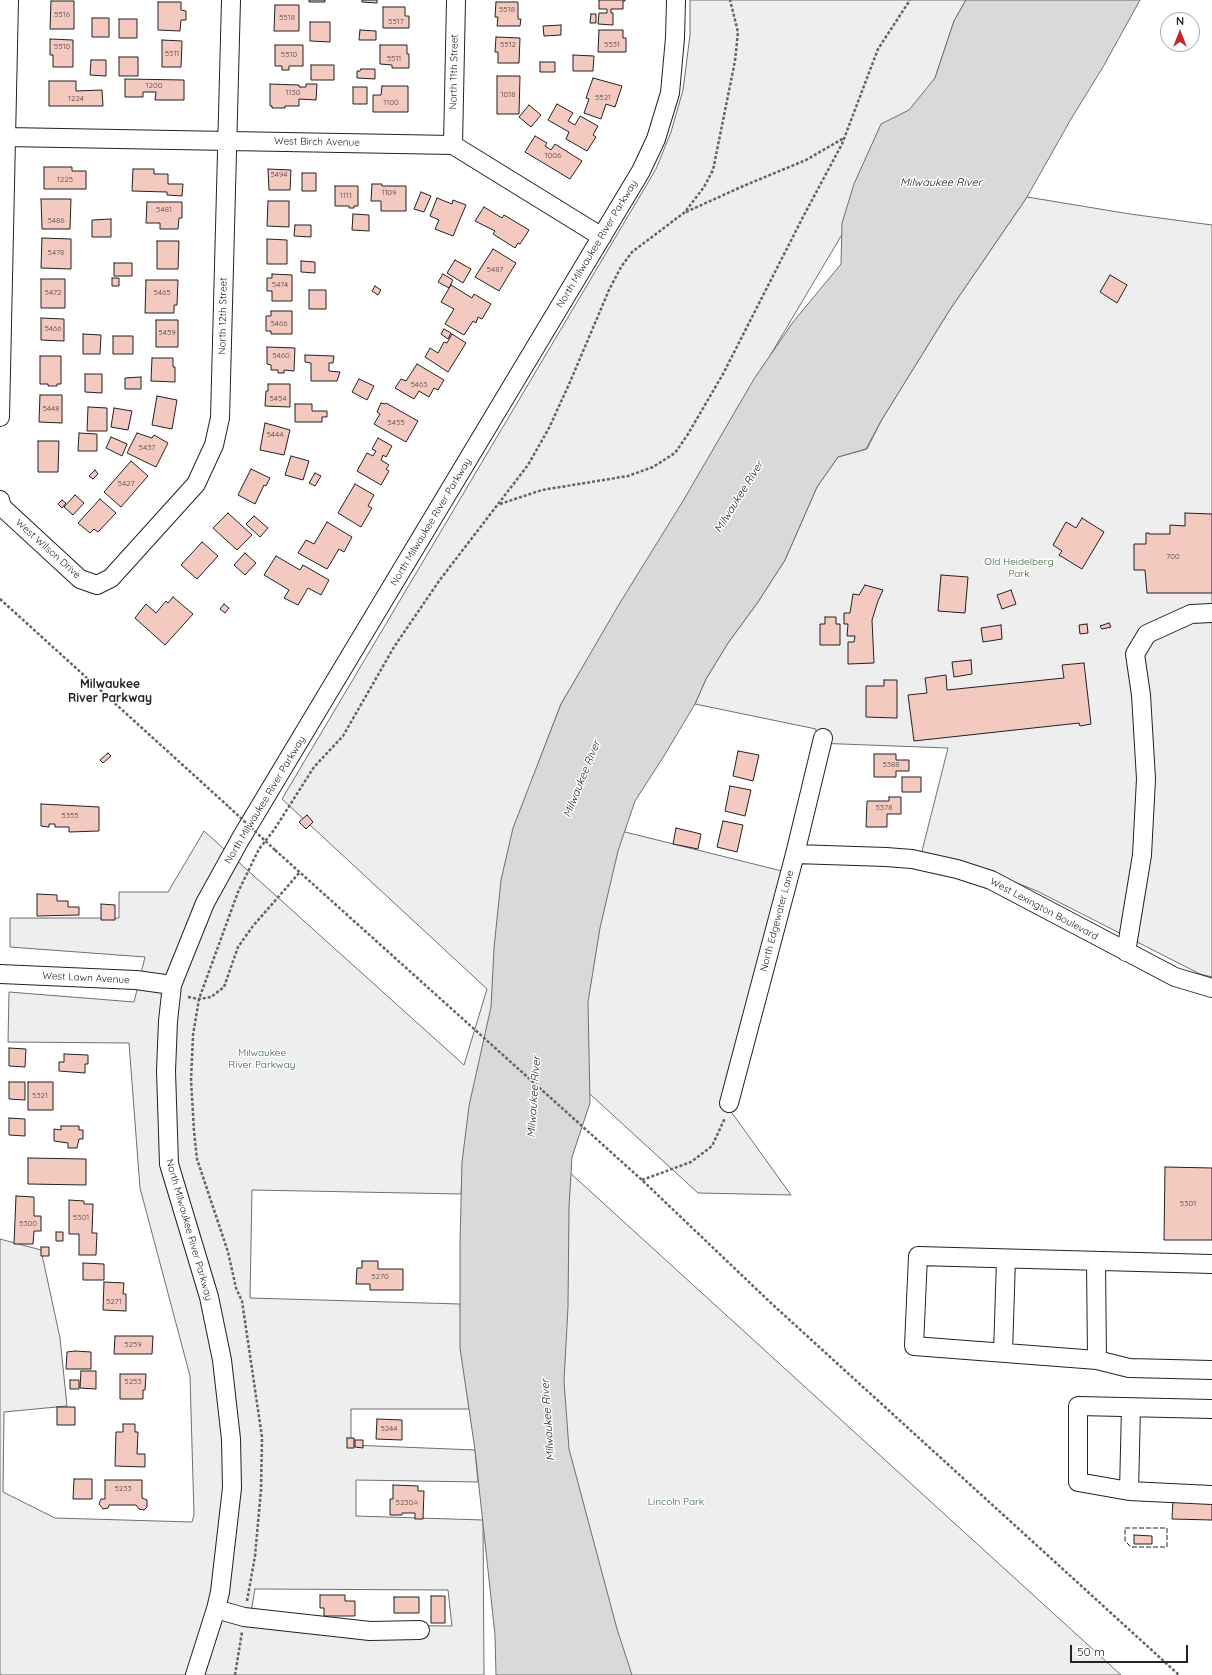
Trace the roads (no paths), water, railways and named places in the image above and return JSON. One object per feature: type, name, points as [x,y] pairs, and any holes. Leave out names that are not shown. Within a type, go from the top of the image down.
[{"type":"street","points":[[0,418],[6,137],[4,49],[9,0]]},
{"type":"street","name":"North 12th Street","points":[[97,585],[111,578],[196,484],[214,445],[220,418],[231,0]]},
{"type":"street","name":"North 11th Street","points":[[453,145],[456,0]]},
{"type":"street","name":"North Milwaukee River Parkway","points":[[195,1675],[220,1592],[232,1488],[231,1439],[222,1360],[209,1297],[169,1164],[166,1071],[168,1021],[172,984],[205,903],[241,838],[641,171],[656,139],[670,93],[675,38],[676,0]]},
{"type":"street","name":"West Birch Avenue","points":[[6,137],[453,145]]},
{"type":"street","points":[[453,145],[602,237]]},
{"type":"street","name":"West Wilson Drive","points":[[1,503],[80,579],[97,585]]},
{"type":"street","points":[[1126,952],[1142,855],[1146,779],[1141,696],[1135,654],[1147,634],[1191,614],[1212,613]]},
{"type":"street","name":"North Edgewater Lane","points":[[729,1104],[795,854],[823,738]]},
{"type":"street","name":"West Lexington Boulevard","points":[[795,854],[886,857],[918,860],[958,869],[991,880],[1175,977],[1212,988]]},
{"type":"street","name":"West Lawn Avenue","points":[[0,974],[136,980],[172,984]]},
{"type":"street","points":[[1212,1264],[918,1256],[914,1346],[1097,1360],[1129,1368],[1212,1370]]},
{"type":"street","points":[[1003,1353],[1006,1258]]},
{"type":"street","points":[[1096,1261],[1097,1360]]},
{"type":"street","points":[[1212,1409],[1078,1406],[1078,1482],[1129,1492],[1212,1495]]},
{"type":"street","points":[[1129,1492],[1131,1408]]},
{"type":"street","points":[[216,1609],[244,1617],[370,1631],[420,1630]]},
{"type":"water","name":"Milwaukee River","points":[[966,0],[1140,0],[1103,67],[1071,119],[1027,197],[949,311],[881,421],[866,449],[838,457],[817,487],[785,560],[758,602],[728,643],[706,679],[695,704],[635,801],[618,851],[600,928],[588,1002],[590,1103],[572,1157],[569,1207],[568,1307],[564,1381],[569,1449],[617,1629],[632,1675],[496,1675],[495,1635],[475,1450],[460,1348],[460,1243],[462,1162],[469,1106],[491,1007],[494,948],[501,880],[513,828],[561,704],[618,606],[683,501],[754,379],[793,322],[841,264],[842,223],[854,184],[881,124],[909,110],[935,78],[954,21]]},
{"type":"district","name":"Milwaukee River Parkway","points":[[110,691]]},
{"type":"park label","name":"Old Heidelberg Park","points":[[1019,568]]},
{"type":"park label","name":"Lincoln Park","points":[[676,1502]]}]
